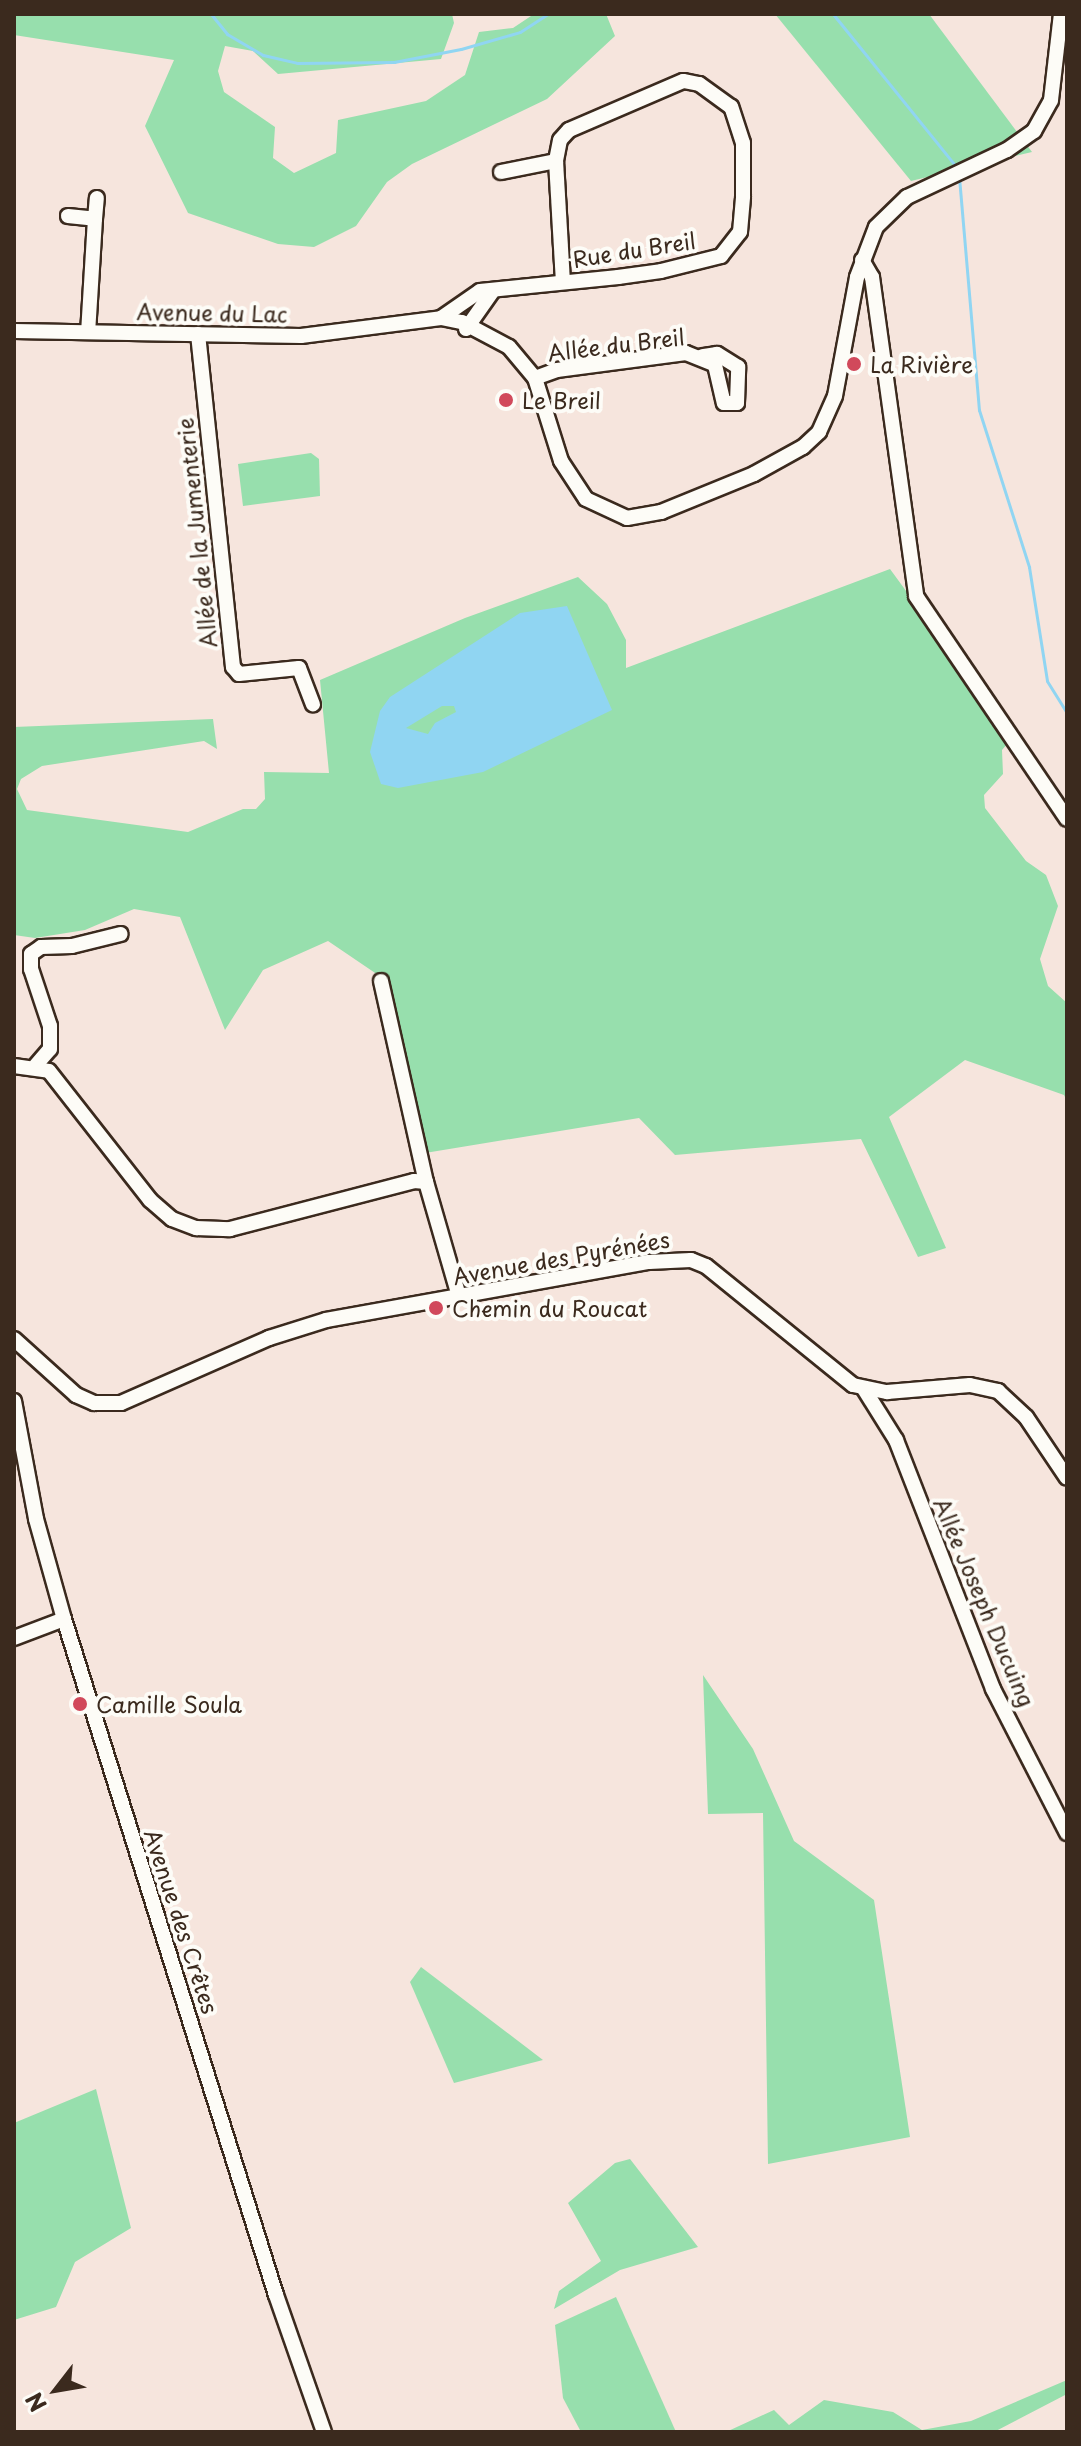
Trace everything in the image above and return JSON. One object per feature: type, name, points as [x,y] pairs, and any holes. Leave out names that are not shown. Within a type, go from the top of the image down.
[{"type":"street","name":"Avenue du Lac","points":[[14,331],[333,335],[441,318],[466,326],[509,347],[535,378],[561,461],[586,499],[627,518],[682,505],[791,454],[819,432],[835,396],[862,260],[876,227],[907,197],[1007,150],[1034,131],[1051,100],[1061,14]]},
{"type":"street","name":"Rue du Breil","points":[[441,318],[475,296],[496,289],[563,282],[661,271],[721,256],[740,232],[743,143],[731,107],[699,84],[683,81],[569,130],[560,140],[556,161],[563,282]]},
{"type":"street","points":[[501,172],[556,161]]},
{"type":"street","points":[[88,332],[97,198]]},
{"type":"street","points":[[68,216],[95,219]]},
{"type":"street","points":[[862,260],[872,277],[916,596],[1067,819]]},
{"type":"street","points":[[466,326],[481,302],[496,289]]},
{"type":"street","points":[[466,326],[475,296]]},
{"type":"street","name":"Avenue du Lac","points":[[408,324],[466,326]]},
{"type":"street","name":"Allée de la Jumenterie","points":[[198,334],[233,667],[239,674],[299,668],[313,704]]},
{"type":"street","name":"Allée du Breil","points":[[535,378],[557,370],[686,353],[702,356]]},
{"type":"street","points":[[36,1065],[50,1049],[50,1026],[31,969],[31,954],[41,947],[72,946],[121,934]]},
{"type":"street","points":[[381,981],[426,1182],[459,1296]]},
{"type":"street","points":[[14,1066],[36,1065],[61,1082],[150,1200],[185,1225],[230,1229],[414,1181],[426,1182]]},
{"type":"street","name":"Avenue des Pyrénées","points":[[15,1339],[48,1374],[84,1400],[121,1403],[302,1326],[649,1262],[691,1260],[706,1266],[833,1373],[864,1389],[905,1392],[970,1385],[998,1391],[1026,1417],[1067,1478]]},
{"type":"street","name":"Allée Joseph Ducuing","points":[[864,1389],[896,1440],[993,1689],[1067,1833]]},
{"type":"street","name":"Avenue des Crêtes","points":[[14,1401],[36,1519],[64,1619],[324,2432]]},
{"type":"street","points":[[14,1638],[64,1619]]},
{"type":"green space","points":[[14,14],[452,14],[454,23],[441,59],[278,74],[253,51],[225,46],[218,71],[224,92],[275,127],[273,158],[294,173],[336,153],[338,120],[426,101],[465,75],[479,32],[513,28],[534,14],[606,14],[615,36],[547,99],[412,164],[387,182],[356,226],[314,247],[278,244],[188,213],[145,126],[174,60],[14,35]]},
{"type":"green space","points":[[775,14],[929,14],[1032,152],[911,181]]},
{"type":"green space","points":[[311,453],[319,459],[320,496],[243,506],[238,464]]},
{"type":"green space","points":[[890,569],[1013,737],[1002,750],[1003,774],[984,795],[985,808],[1026,861],[1046,875],[1058,906],[1040,959],[1048,986],[1067,1003],[1067,1101],[1064,1095],[965,1060],[889,1117],[946,1248],[918,1257],[861,1139],[675,1155],[639,1118],[425,1153],[384,979],[328,941],[263,970],[225,1030],[180,917],[134,909],[85,930],[35,938],[14,935],[14,727],[213,719],[217,749],[204,741],[42,766],[21,779],[17,789],[27,810],[188,832],[243,809],[256,809],[265,799],[264,772],[329,773],[320,680],[465,618],[578,577],[607,604],[626,640],[626,668]]},
{"type":"green space","points":[[703,1675],[753,1749],[794,1841],[874,1900],[910,2137],[768,2164],[763,1813],[708,1814]]},
{"type":"green space","points":[[421,1967],[543,2060],[454,2083],[410,1982]]},
{"type":"green space","points":[[96,2089],[131,2228],[75,2262],[56,2307],[14,2320],[14,2123]]},
{"type":"green space","points":[[630,2159],[698,2247],[620,2270],[554,2309],[559,2291],[601,2261],[568,2203],[615,2163]]},
{"type":"green space","points":[[616,2297],[676,2432],[581,2432],[563,2398],[555,2325]]},
{"type":"green space","points":[[1067,2380],[1067,2394],[994,2432],[726,2432],[774,2410],[789,2425],[824,2400],[893,2412],[922,2430],[971,2421]]},
{"type":"water","points":[[567,606],[612,710],[483,772],[398,788],[381,784],[370,752],[380,711],[390,697],[520,613]],"holes":[[[442,706],[454,706],[456,712],[435,723],[428,734],[406,728]]]},
{"type":"waterway","points":[[211,14],[227,34],[263,55],[297,63],[394,62],[461,49],[520,32],[548,14]]},
{"type":"waterway","points":[[833,14],[958,169]]},
{"type":"waterway","points":[[959,177],[979,410],[1029,567],[1047,681],[1067,713]]},
{"type":"place","name":"La Rivière","points":[[854,364]]},
{"type":"place","name":"Le Breil","points":[[506,400]]},
{"type":"place","name":"Chemin du Roucat","points":[[436,1308]]},
{"type":"place","name":"Camille Soula","points":[[80,1704]]}]
